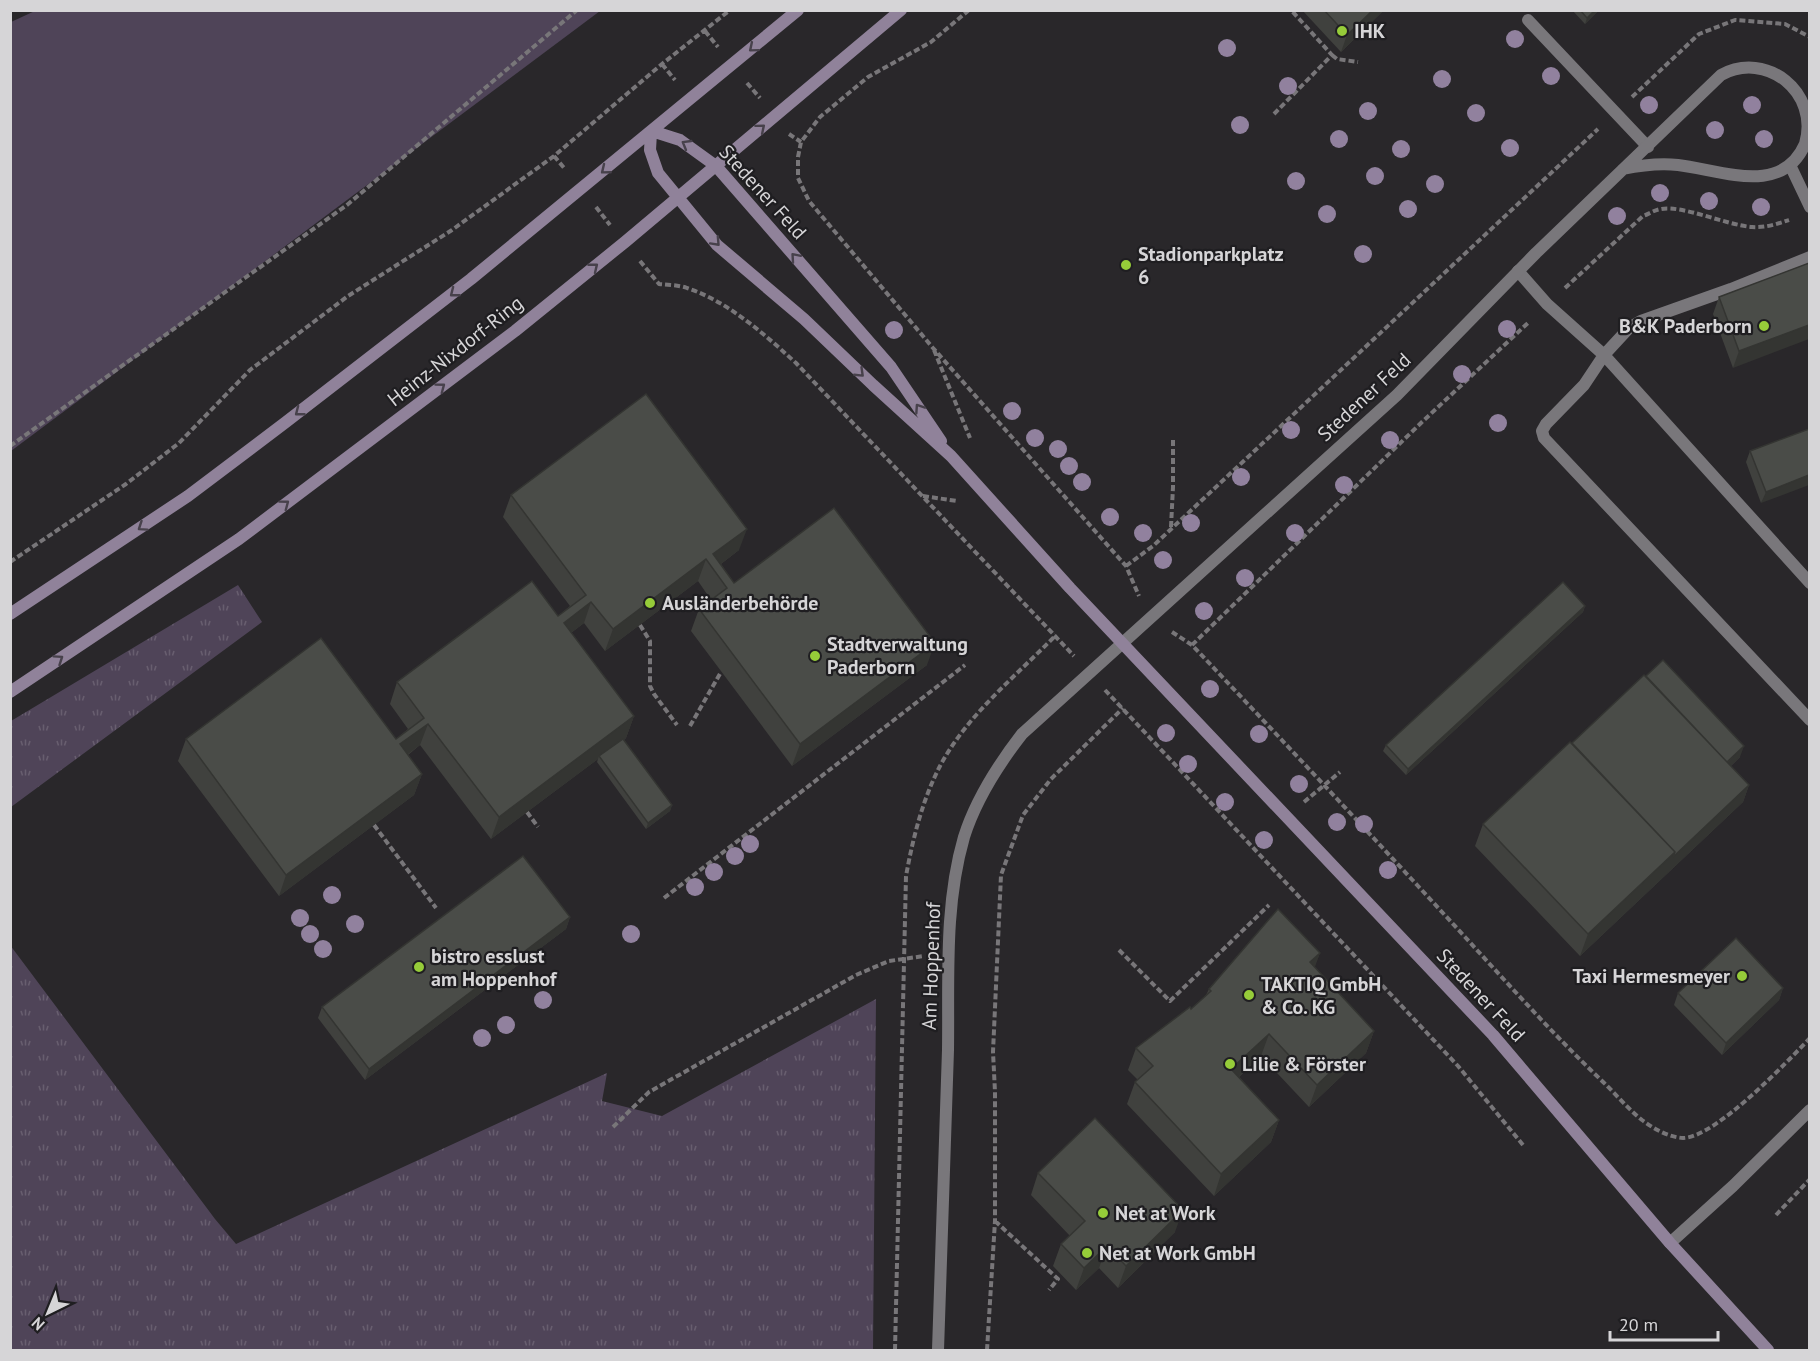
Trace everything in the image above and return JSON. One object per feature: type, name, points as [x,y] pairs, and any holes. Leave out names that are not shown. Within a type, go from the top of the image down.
[{"type":"main road","points":[[10,614],[188,496],[471,279],[798,10]]},
{"type":"main road","name":"Heinz-Nixdorf-Ring","points":[[10,692],[238,540],[515,330],[625,242],[901,10]]},
{"type":"main road","name":"Stedener Feld","points":[[951,456],[891,367],[716,166],[680,140],[651,133],[649,142],[651,159],[658,173],[717,245],[804,318],[951,456],[1122,643],[1493,1035],[1670,1243],[1768,1350]]},
{"type":"street","points":[[1528,20],[1648,147]]},
{"type":"street","name":"Stedener Feld","points":[[1122,643],[1397,395],[1518,271],[1722,75],[1730,70],[1744,67],[1762,67],[1775,72],[1799,90],[1806,102],[1809,125],[1807,140],[1800,154],[1790,165]]},
{"type":"street","points":[[1623,169],[1650,164],[1677,165],[1753,177],[1779,172],[1790,165],[1809,207]]},
{"type":"street","points":[[1809,257],[1731,289],[1641,321],[1629,328],[1604,355],[1584,385],[1542,431],[1544,438],[1809,720]]},
{"type":"street","points":[[1518,271],[1547,304],[1604,355],[1809,583]]},
{"type":"street","name":"Am Hoppenhof","points":[[938,1350],[948,1048],[948,953],[952,905],[964,836],[976,807],[1002,760],[1022,734],[1122,643]]},
{"type":"street","points":[[1670,1243],[1733,1186],[1809,1110]]},
{"type":"path","points":[[10,446],[347,205],[577,10]]},
{"type":"path","points":[[10,562],[126,484],[170,450],[250,370],[348,296],[452,230],[554,156],[662,64],[730,10]]},
{"type":"path","points":[[969,10],[932,42],[868,77],[820,117],[801,142],[798,178],[809,201],[933,348],[1126,567],[1153,546],[1699,34],[1735,20],[1785,24],[1809,37]]},
{"type":"path","points":[[1291,10],[1337,59],[1358,62]]},
{"type":"path","points":[[705,31],[792,137],[801,142]]},
{"type":"path","points":[[1274,114],[1332,55]]},
{"type":"path","points":[[554,156],[659,284],[685,287],[711,298],[766,336],[796,363],[1056,635],[1089,674],[1458,1066],[1522,1144]]},
{"type":"path","points":[[1792,220],[1773,225],[1740,226],[1663,208],[1643,216],[1422,422],[1192,645],[1325,784],[1530,1008],[1634,1112],[1658,1131],[1672,1137],[1685,1138],[1705,1130],[1765,1084],[1809,1038]]},
{"type":"path","points":[[933,348],[973,444]]},
{"type":"path","points":[[1171,528],[1173,439]]},
{"type":"path","points":[[640,625],[650,641],[650,686],[677,725]]},
{"type":"path","points":[[664,898],[964,665]]},
{"type":"path","points":[[690,726],[721,672]]},
{"type":"path","points":[[987,1350],[994,1221],[993,1052],[1001,875],[1023,815],[1051,778],[1123,708]]},
{"type":"path","points":[[1286,816],[1340,772]]},
{"type":"path","points":[[527,812],[538,827]]},
{"type":"path","points":[[374,825],[436,908]]},
{"type":"path","points":[[1119,950],[1170,1001],[1269,905]]},
{"type":"path","points":[[613,1127],[649,1092],[856,975],[890,962],[948,953]]},
{"type":"path","points":[[1776,1215],[1809,1179]]},
{"type":"path","points":[[994,1221],[1058,1279],[1049,1290]]},
{"type":"green space","points":[[37,10],[600,11],[11,451],[11,22]]},
{"type":"green space","points":[[238,585],[262,622],[11,807],[11,721]]},
{"type":"green space","points":[[10,945],[236,1244],[607,1073],[602,1101],[662,1116],[876,999],[873,1350],[11,1350]]},
{"type":"building","points":[[1324,10],[1373,10],[1347,35]]},
{"type":"building","points":[[1580,10],[1595,10],[1587,18]]},
{"type":"building","name":"B&K Paderborn","points":[[1809,263],[1809,325],[1739,351],[1719,297]]},
{"type":"building","name":"Stadtverwaltung Paderborn","points":[[646,394],[747,529],[713,554],[734,583],[834,508],[935,643],[800,744],[699,609],[727,588],[706,559],[613,629],[591,602],[564,623],[634,716],[499,817],[428,724],[400,744],[422,774],[286,875],[186,739],[321,638],[396,739],[424,718],[397,682],[532,581],[558,616],[586,595],[511,495]]},
{"type":"building","points":[[1809,429],[1809,475],[1766,492],[1750,451]]},
{"type":"building","points":[[1563,582],[1585,606],[1408,769],[1386,745]]},
{"type":"building","points":[[1663,660],[1744,746],[1727,762],[1646,676]]},
{"type":"building","points":[[1644,675],[1749,785],[1673,857],[1675,852],[1572,743]]},
{"type":"building","points":[[623,739],[672,805],[648,823],[599,756]]},
{"type":"building","points":[[1570,742],[1675,852],[1588,934],[1483,824]]},
{"type":"building","points":[[523,856],[570,917],[369,1069],[322,1007]]},
{"type":"building","points":[[1278,909],[1320,953],[1310,962],[1374,1031],[1317,1085],[1269,1034],[1231,1069],[1279,1120],[1221,1174],[1135,1082],[1153,1066],[1136,1048],[1190,1007],[1191,1009],[1211,991],[1209,989]]},
{"type":"building","points":[[1736,938],[1783,988],[1726,1043],[1678,993]]},
{"type":"building","name":"Net at Work","points":[[1095,1118],[1183,1210],[1126,1266],[1107,1246],[1084,1268],[1061,1244],[1085,1221],[1038,1173]]},
{"type":"place","name":"IHK","points":[[1342,31]]},
{"type":"place","name":"Stadionparkplatz 6","points":[[1126,265]]},
{"type":"place","name":"B&K Paderborn","points":[[1764,326]]},
{"type":"place","name":"Ausländerbehörde","points":[[650,603]]},
{"type":"place","name":"Stadtverwaltung Paderborn","points":[[815,656]]},
{"type":"place","name":"bistro esslust am Hoppenhof","points":[[419,967]]},
{"type":"place","name":"Taxi Hermesmeyer","points":[[1742,976]]},
{"type":"place","name":"TAKTIQ GmbH & Co. KG","points":[[1249,995]]},
{"type":"place","name":"Lilie & Förster","points":[[1230,1064]]},
{"type":"place","name":"Net at Work","points":[[1103,1213]]},
{"type":"place","name":"Net at Work GmbH","points":[[1087,1253]]}]
